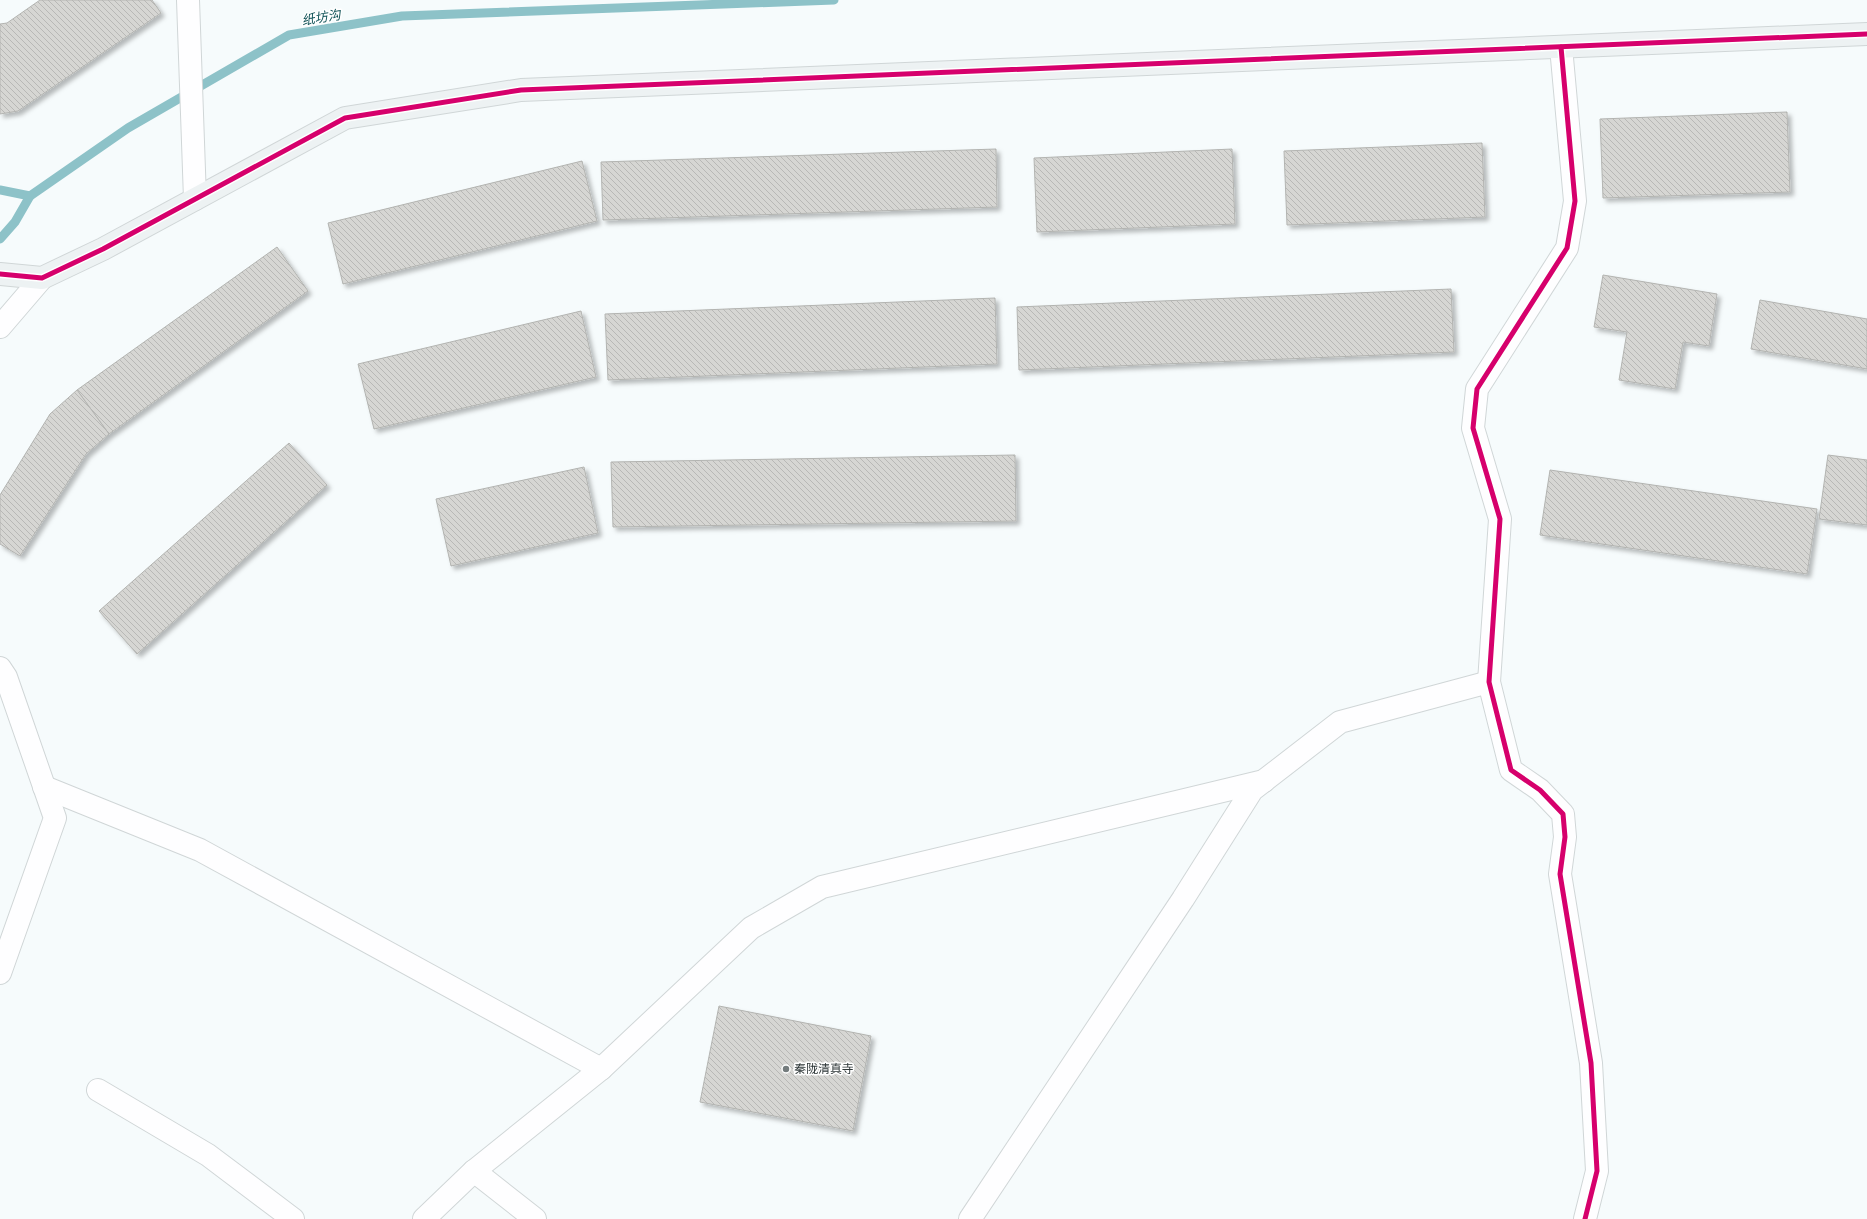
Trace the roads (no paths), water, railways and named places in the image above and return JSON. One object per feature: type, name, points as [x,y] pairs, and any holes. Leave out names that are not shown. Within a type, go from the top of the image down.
[{"type":"street","points":[[188,0],[195,200]]},
{"type":"street","points":[[0,327],[42,278],[103,249],[345,118],[521,90],[1867,34]]},
{"type":"street","points":[[1561,47],[1575,201],[1566,248],[1477,389],[1473,428],[1500,520],[1489,682],[1511,770],[1540,790],[1563,814],[1565,837],[1560,874],[1590,1062],[1597,1172],[1585,1219]]},
{"type":"street","points":[[4,274],[42,278]]},
{"type":"street","points":[[0,668],[6,677],[55,818],[0,973]]},
{"type":"street","points":[[970,1219],[1183,899],[1252,790],[1340,722],[1489,682]]},
{"type":"street","points":[[424,1219],[474,1172],[601,1068],[751,928],[822,887],[1264,781]]},
{"type":"street","points":[[44,787],[200,850],[601,1068]]},
{"type":"street","points":[[98,1090],[208,1154],[293,1219]]},
{"type":"street","points":[[474,1172],[535,1219]]},
{"type":"waterway","name":"纸坊沟","points":[[0,239],[15,222],[30,196],[128,128],[289,35],[402,16],[834,0]]},
{"type":"waterway","points":[[0,190],[30,196]]},
{"type":"place","name":"秦陇清真寺","points":[[786,1069]]}]
